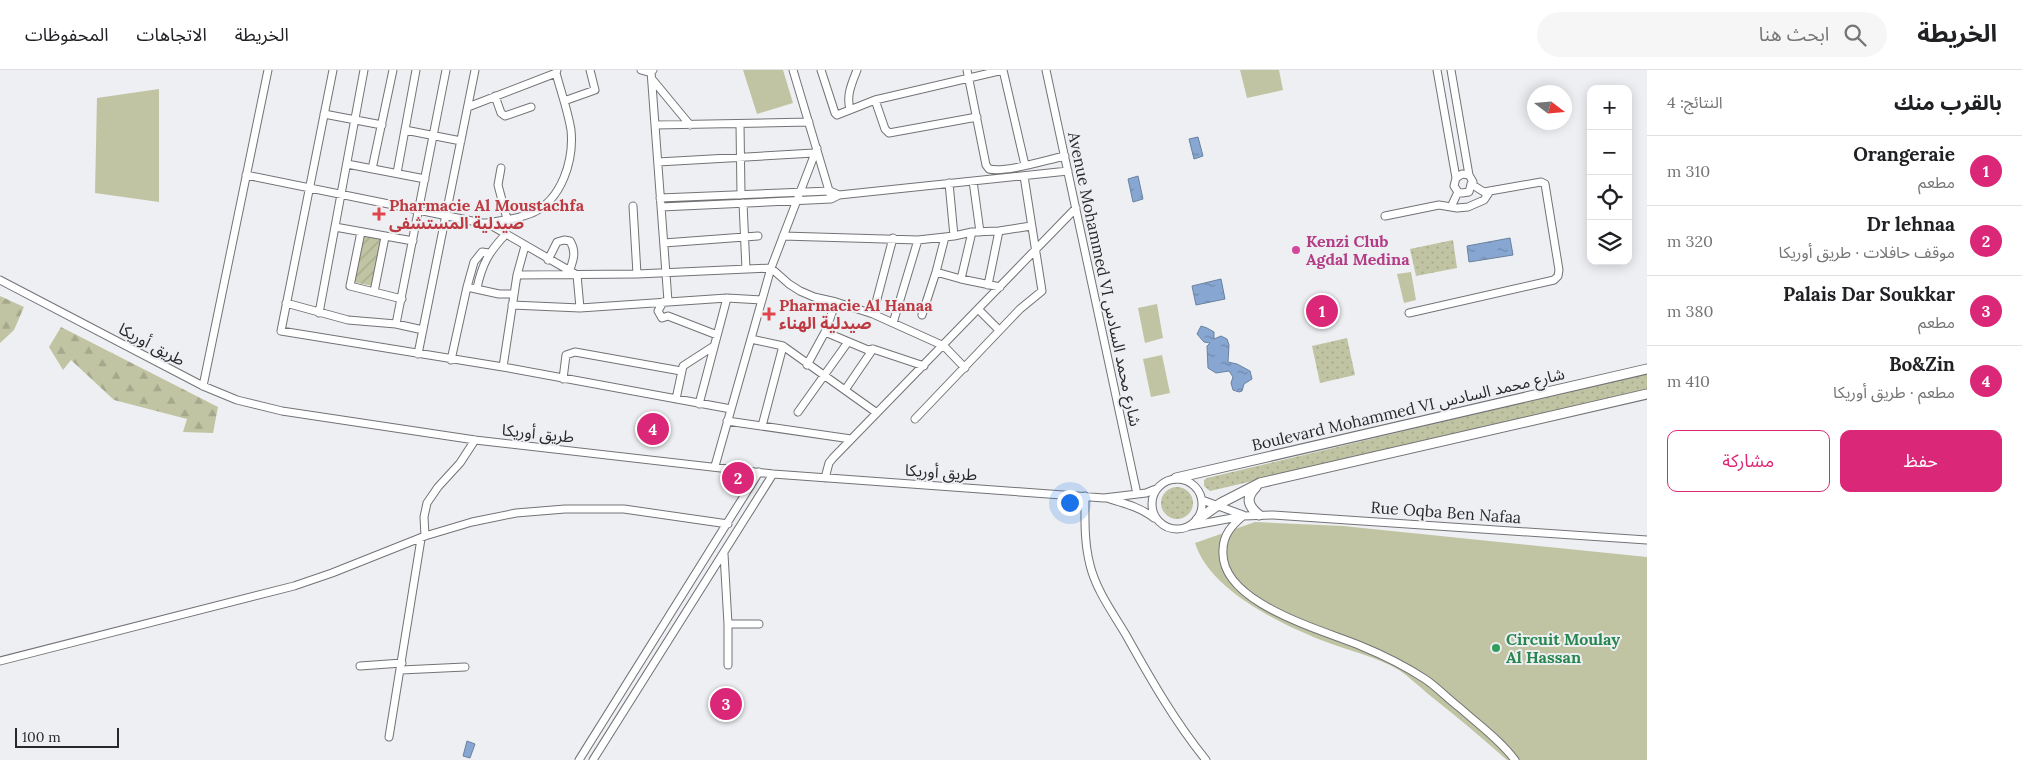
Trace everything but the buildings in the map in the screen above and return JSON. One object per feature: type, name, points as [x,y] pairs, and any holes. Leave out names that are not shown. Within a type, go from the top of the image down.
[{"type":"main road","name":"Boulevard Mohammed VI شارع محمد السادس","points":[[1176,478],[1647,369]]},
{"type":"main road","points":[[1193,523],[1216,506],[1260,484],[1647,394]]},
{"type":"main road","points":[[1260,484],[1251,493],[1248,502],[1250,507],[1260,515]]},
{"type":"street","points":[[202,386],[268,70]]},
{"type":"street","points":[[333,70],[282,331],[503,367],[731,409]]},
{"type":"street","points":[[319,313],[364,70]]},
{"type":"street","points":[[372,169],[393,70]]},
{"type":"street","points":[[397,173],[416,70]]},
{"type":"street","points":[[396,324],[414,242],[418,210],[446,70]]},
{"type":"street","points":[[418,354],[475,70]]},
{"type":"street","points":[[564,102],[594,90],[590,70]]},
{"type":"street","points":[[641,70],[652,73],[690,125]]},
{"type":"street","points":[[793,70],[831,195]]},
{"type":"street","points":[[821,70],[836,114],[875,100],[968,73],[1003,70],[1025,165]]},
{"type":"street","points":[[850,108],[849,92],[857,70]]},
{"type":"street","name":"Avenue Mohammed VI شارع محمد السادس","points":[[1046,70],[1137,494]]},
{"type":"street","points":[[1437,70],[1456,178],[1454,186],[1458,192],[1466,193],[1469,192],[1471,184],[1473,186],[1473,182],[1469,175],[1451,70]]},
{"type":"street","points":[[246,176],[482,223],[524,216],[541,208],[558,190],[570,155],[571,135],[557,72],[468,107]]},
{"type":"street","points":[[652,73],[666,273],[665,301],[658,311],[662,318],[668,316],[717,335]]},
{"type":"street","points":[[968,73],[986,165],[989,169],[996,170],[1065,156]]},
{"type":"street","points":[[1441,92],[1454,90]]},
{"type":"street","points":[[495,96],[501,112],[505,116],[530,107]]},
{"type":"street","points":[[875,100],[885,129],[889,133],[977,117]]},
{"type":"street","points":[[324,114],[382,125]]},
{"type":"street","points":[[655,125],[809,122]]},
{"type":"street","points":[[740,124],[741,195]]},
{"type":"street","points":[[405,130],[461,141]]},
{"type":"street","points":[[658,162],[816,150]]},
{"type":"street","points":[[715,466],[771,268],[816,150]]},
{"type":"street","points":[[347,164],[425,179]]},
{"type":"street","points":[[501,168],[498,185],[507,219]]},
{"type":"street","points":[[660,198],[799,192],[838,195],[1068,171]]},
{"type":"street","points":[[1456,178],[1462,174],[1469,175]]},
{"type":"street","points":[[915,419],[1020,309],[1042,291],[1024,176]]},
{"type":"street","points":[[961,279],[976,232],[973,181]]},
{"type":"street","points":[[1409,313],[1554,280],[1558,276],[1559,270],[1546,184],[1541,182],[1490,192],[1480,191],[1471,184]]},
{"type":"street","points":[[949,184],[954,236]]},
{"type":"street","points":[[1451,207],[1458,192]]},
{"type":"street","points":[[1385,216],[1418,208],[1444,205],[1462,208],[1476,205],[1484,200],[1490,192]]},
{"type":"street","points":[[661,207],[796,201],[831,195]]},
{"type":"street","points":[[743,203],[746,270]]},
{"type":"street","points":[[633,206],[637,274]]},
{"type":"street","points":[[825,478],[831,461],[851,439],[944,346],[1076,208]]},
{"type":"street","points":[[487,222],[505,235],[573,274]]},
{"type":"street","points":[[783,236],[918,240],[944,238],[976,232],[999,232],[1031,226]]},
{"type":"street","points":[[335,227],[414,242]]},
{"type":"street","points":[[361,232],[350,286],[402,299]]},
{"type":"street","points":[[988,285],[999,232]]},
{"type":"street","points":[[479,290],[477,288],[478,282],[489,253],[505,235]]},
{"type":"street","points":[[664,243],[758,236]]},
{"type":"street","points":[[374,292],[385,237]]},
{"type":"street","points":[[873,314],[893,238]]},
{"type":"street","points":[[922,315],[936,272],[944,238]]},
{"type":"street","points":[[893,323],[918,240]]},
{"type":"street","points":[[548,260],[557,242],[570,241],[575,256],[573,274],[580,308]]},
{"type":"street","points":[[503,367],[517,274],[524,246]]},
{"type":"street","points":[[451,360],[467,287],[476,257],[482,252],[489,253]]},
{"type":"street","points":[[517,274],[637,274],[771,268],[800,291],[814,297],[873,314],[944,346],[965,368]]},
{"type":"street","points":[[936,272],[1000,287]]},
{"type":"street","name":"طريق أوريكا","points":[[0,280],[202,386],[237,400],[282,411],[475,440],[773,474],[1104,498],[1141,510],[1157,520]]},
{"type":"street","points":[[467,287],[498,294],[514,294]]},
{"type":"street","points":[[512,305],[580,308],[727,298],[762,300]]},
{"type":"street","points":[[699,404],[727,298]]},
{"type":"street","points":[[807,365],[824,332],[836,302]]},
{"type":"street","points":[[286,303],[348,320],[396,324],[423,330]]},
{"type":"street","points":[[979,310],[1000,330]]},
{"type":"street","points":[[824,332],[868,350],[874,349],[924,366]]},
{"type":"street","points":[[751,339],[783,346],[807,365],[877,413]]},
{"type":"street","points":[[798,412],[848,342]]},
{"type":"street","points":[[676,399],[681,371],[686,363],[714,346]]},
{"type":"street","points":[[762,426],[783,346]]},
{"type":"street","points":[[846,390],[874,349]]},
{"type":"street","points":[[563,379],[566,355],[575,352],[681,371]]},
{"type":"street","points":[[727,421],[851,439]]},
{"type":"street","points":[[389,737],[423,538],[427,503],[438,487],[460,464],[475,440]]},
{"type":"street","points":[[579,760],[759,472]]},
{"type":"street","points":[[585,751],[594,759],[773,474]]},
{"type":"street","points":[[1176,478],[1193,484],[1202,500],[1201,511],[1193,523],[1181,529],[1166,527],[1157,520],[1151,505],[1152,496],[1156,488],[1164,482],[1176,478]]},
{"type":"street","name":"طريق أوريكا","points":[[1104,498],[1137,494],[1156,488]]},
{"type":"street","points":[[1085,496],[1087,554],[1098,587],[1168,706],[1191,742],[1206,760]]},
{"type":"street","name":"Rue Oqba Ben Nafaa","points":[[1202,500],[1243,516]]},
{"type":"street","points":[[0,661],[294,586],[423,538],[472,522],[516,513],[566,509],[624,509],[728,524]]},
{"type":"street","name":"Rue Oqba Ben Nafaa","points":[[1193,523],[1260,515],[1647,540]]},
{"type":"street","points":[[1243,516],[1230,527],[1223,544],[1222,556],[1226,569],[1235,583],[1250,596],[1287,617],[1378,653],[1426,679],[1488,732],[1515,760]]},
{"type":"street","points":[[724,554],[728,665]]},
{"type":"street","points":[[728,624],[759,624]]},
{"type":"street","points":[[360,666],[465,667]]},
{"type":"green space","points":[[743,70],[783,70],[793,103],[757,114]]},
{"type":"green space","points":[[1240,70],[1279,70],[1283,90],[1247,98]]},
{"type":"green space","points":[[159,89],[159,202],[95,193],[97,98]]},
{"type":"green space","points":[[363,233],[383,237],[373,286],[353,282]]},
{"type":"green space","points":[[1453,240],[1457,268],[1416,276],[1410,249]]},
{"type":"green space","points":[[1411,272],[1416,300],[1404,303],[1397,274]]},
{"type":"green space","points":[[0,296],[24,307],[14,330],[0,343]]},
{"type":"green space","points":[[1157,304],[1163,338],[1145,343],[1138,308]]},
{"type":"green space","points":[[61,327],[218,407],[213,433],[183,432],[187,419],[114,400],[71,360],[63,370],[49,347]]},
{"type":"green space","points":[[1347,338],[1355,375],[1320,383],[1312,346]]},
{"type":"green space","points":[[1162,355],[1170,393],[1151,397],[1143,359]]},
{"type":"green space","points":[[1647,373],[1647,389],[1210,491],[1204,486],[1204,480],[1207,478]]},
{"type":"green space","points":[[1177,487],[1183,488],[1188,492],[1192,497],[1192,509],[1188,514],[1183,518],[1177,519],[1171,518],[1166,514],[1162,509],[1161,503],[1162,497],[1166,492],[1171,488]]},
{"type":"green space","name":"Circuit Moulay Al Hassan","points":[[1255,522],[1343,526],[1647,557],[1647,760],[1507,760],[1399,670],[1370,657],[1321,640],[1266,614],[1230,590],[1215,575],[1203,560],[1195,543]]},
{"type":"water","points":[[1198,137],[1203,156],[1194,159],[1189,139]]},
{"type":"water","points":[[1138,176],[1143,199],[1133,202],[1128,179]]},
{"type":"water","points":[[1510,238],[1513,255],[1469,262],[1467,246]]},
{"type":"water","points":[[1221,279],[1225,299],[1196,305],[1192,286]]},
{"type":"water","points":[[1201,326],[1214,332],[1214,339],[1221,336],[1227,339],[1229,345],[1228,362],[1237,364],[1250,371],[1252,379],[1244,384],[1242,391],[1233,390],[1231,383],[1233,377],[1229,371],[1216,373],[1208,368],[1207,346],[1210,343],[1204,342],[1197,334]]},
{"type":"water","points":[[467,741],[475,744],[470,758],[463,756]]},
{"type":"place","name":"Pharmacie Al Moustachfa صيدلية المستشفى","points":[[379,214]]},
{"type":"place","name":"Kenzi Club Agdal Medina","points":[[1296,250]]},
{"type":"place","name":"Orangeraie","points":[[1322,311]]},
{"type":"place","name":"Pharmacie Al Hanaa صيدلية الهناء","points":[[769,314]]},
{"type":"place","name":"Bo&Zin","points":[[653,429]]},
{"type":"place","name":"Dr lehnaa","points":[[738,478]]},
{"type":"place","name":"Circuit Moulay Al Hassan","points":[[1496,648]]},
{"type":"place","name":"Palais Dar Soukkar","points":[[726,704]]}]
